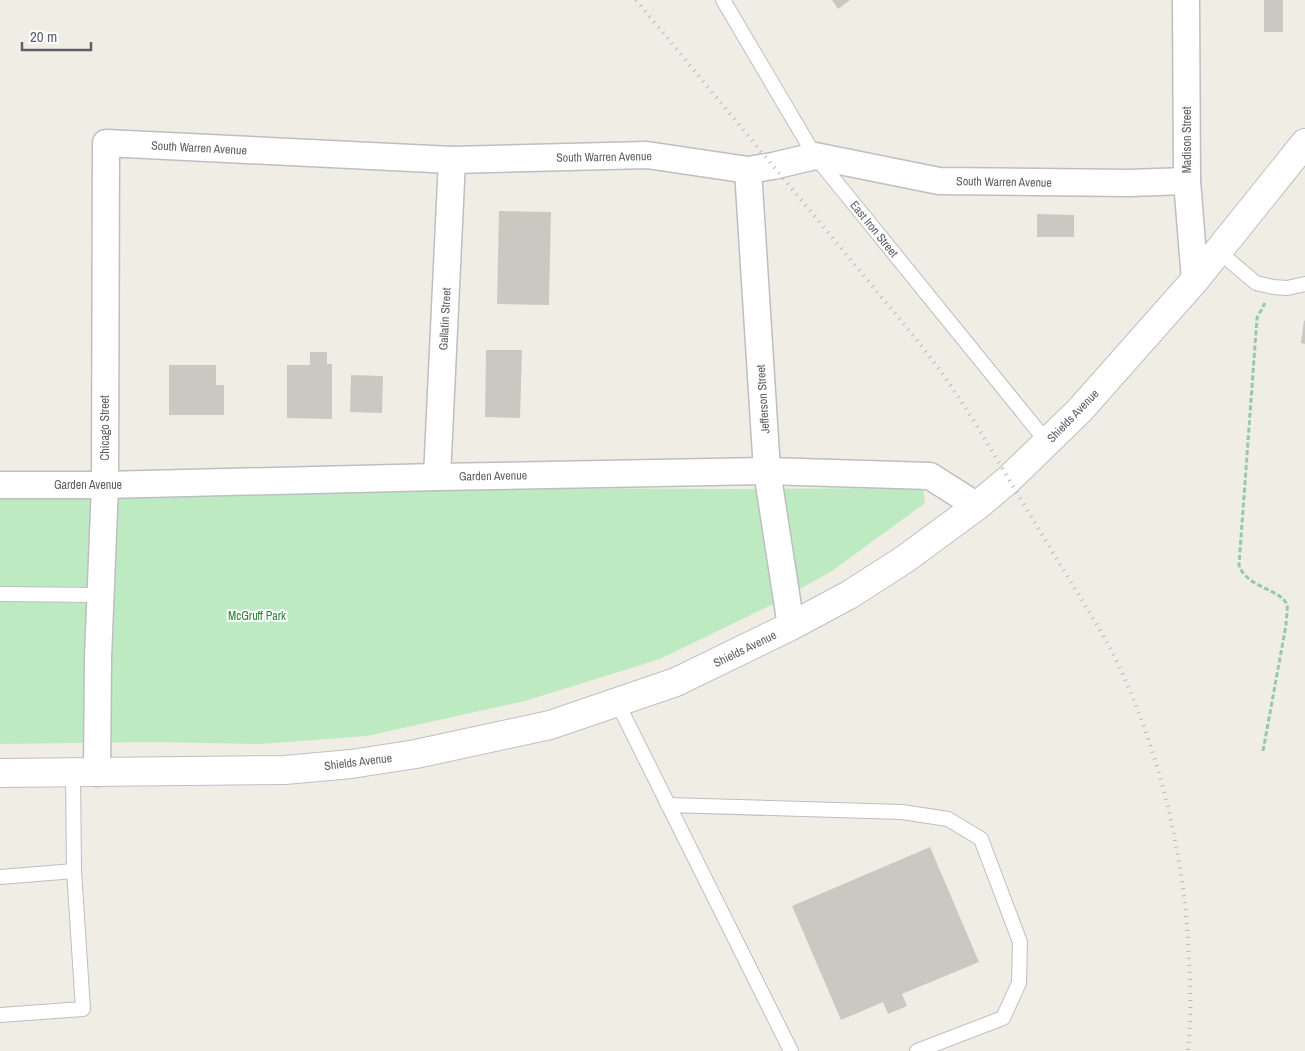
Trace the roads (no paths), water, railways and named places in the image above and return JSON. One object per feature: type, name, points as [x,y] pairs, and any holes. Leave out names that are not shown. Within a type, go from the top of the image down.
[{"type":"main road","name":"Shields Avenue","points":[[0,773],[285,770],[351,764],[416,754],[550,725],[676,682],[791,626],[849,595],[905,559],[977,506],[1080,410],[1195,280],[1305,142]]},
{"type":"street","name":"Madison Street","points":[[1186,0],[1188,181],[1195,280]]},
{"type":"street","name":"South Warren Avenue","points":[[106,143],[452,160],[647,155],[748,170],[815,156],[939,181],[1128,184],[1188,181]]},
{"type":"street","name":"Chicago Street","points":[[85,772],[100,596],[105,485],[106,143]]},
{"type":"street","name":"Gallatin Street","points":[[437,477],[452,160]]},
{"type":"street","name":"Jefferson Street","points":[[748,170],[767,472],[791,626]]},
{"type":"street","name":"Garden Avenue","points":[[0,485],[105,485],[767,472],[930,476],[977,506]]},
{"type":"lane","name":"East Iron Street","points":[[722,0],[815,156],[1047,442]]},
{"type":"lane","points":[[1218,250],[1256,283],[1287,288],[1305,284]]},
{"type":"lane","points":[[0,594],[100,596]]},
{"type":"lane","points":[[617,702],[791,1051]]},
{"type":"lane","points":[[0,1015],[84,1010],[74,871],[85,772]]},
{"type":"lane","points":[[668,805],[902,812],[948,819],[981,840],[1020,942],[1020,983],[1002,1018],[917,1051]]},
{"type":"lane","points":[[0,876],[74,871]]},
{"type":"railway","points":[[636,0],[941,371],[1095,621],[1117,662],[1133,697],[1158,770],[1176,845],[1187,922],[1190,972],[1188,1051]]},
{"type":"park label","name":"McGruff Park","points":[[257,616]]}]
